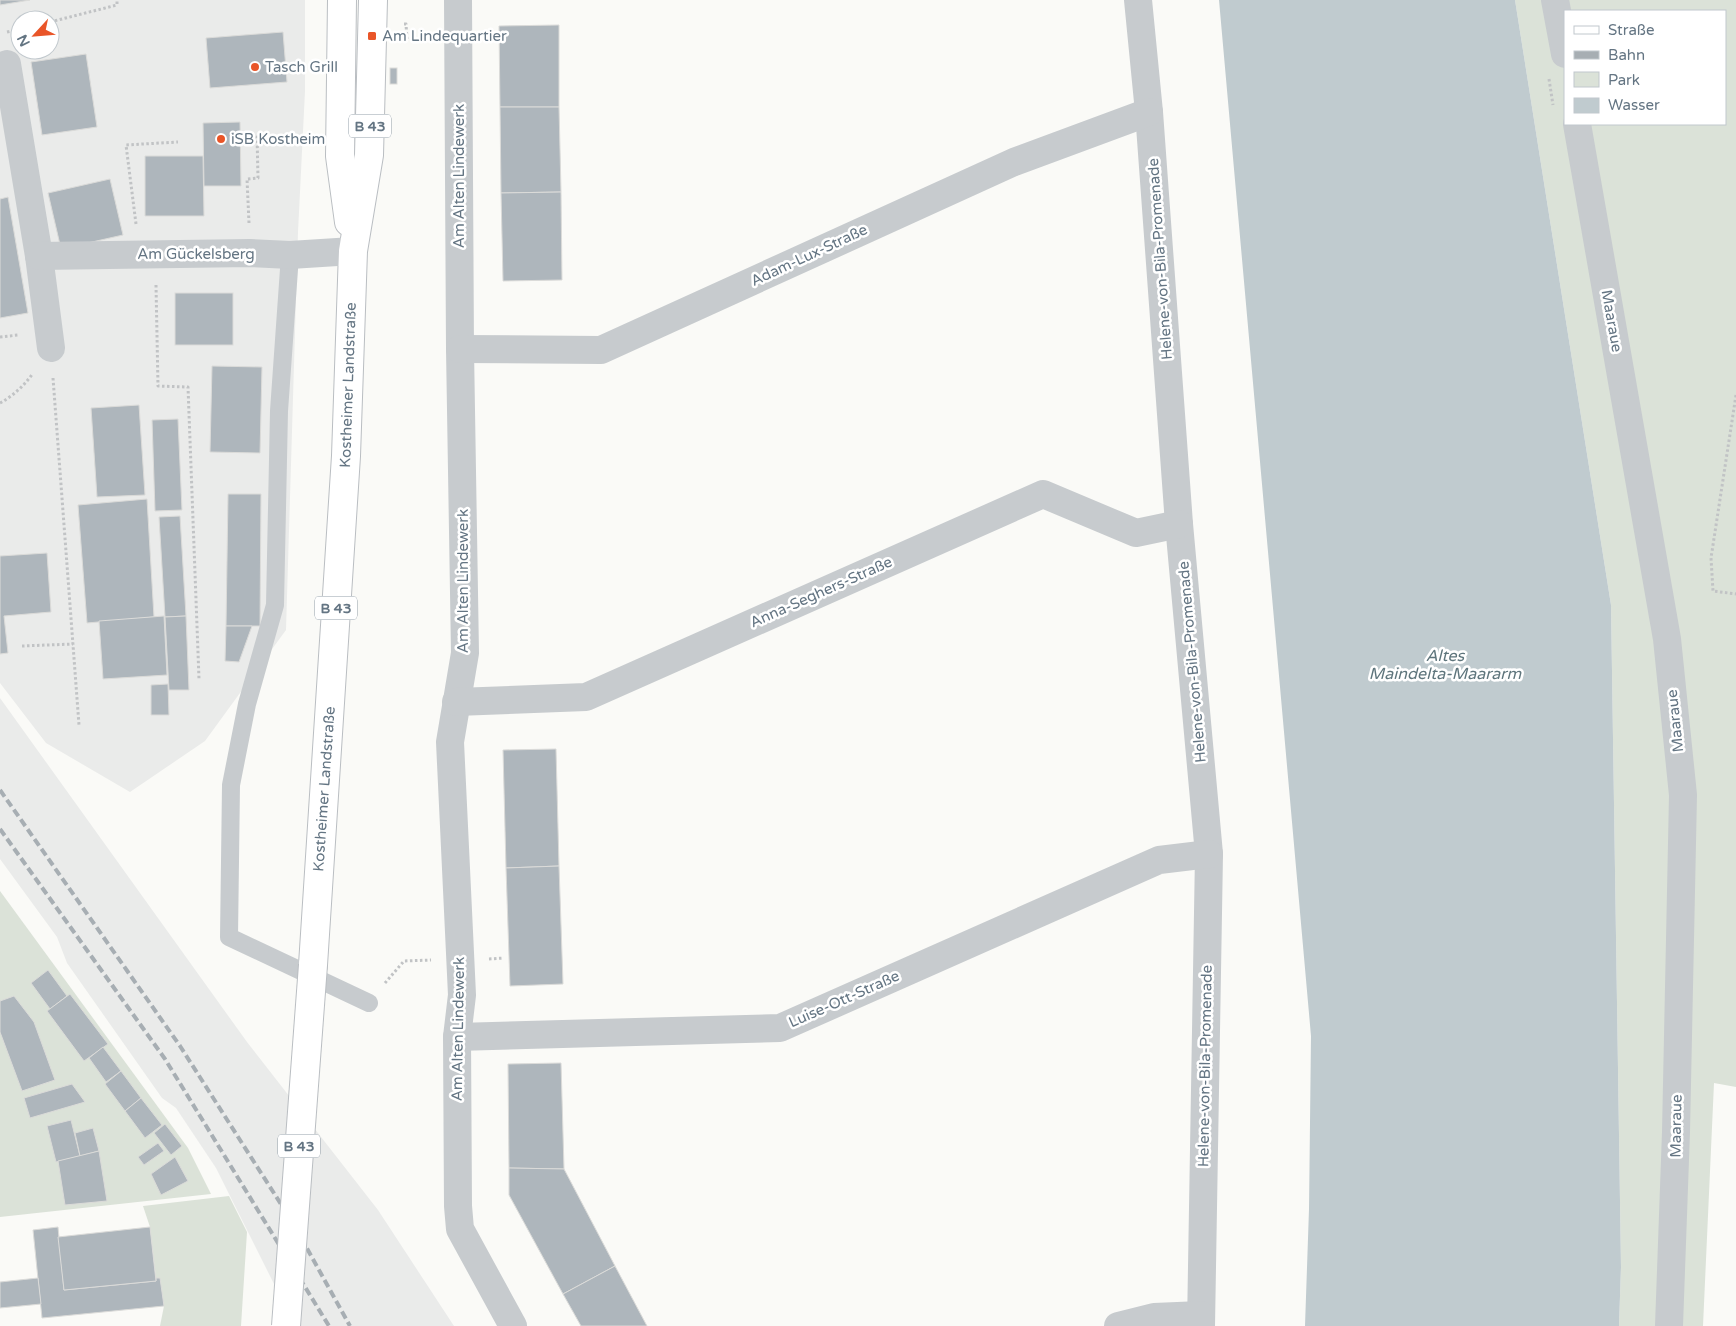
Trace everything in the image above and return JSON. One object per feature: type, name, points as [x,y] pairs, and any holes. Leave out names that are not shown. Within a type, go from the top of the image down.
[{"type":"main road","name":"Kostheimer Landstraße","points":[[342,0],[340,156],[353,251]]},
{"type":"main road","name":"Kostheimer Landstraße","points":[[286,1326],[346,456],[353,251],[369,155],[373,0]]},
{"type":"street","name":"Am Alten Lindewerk","points":[[458,0],[460,349],[465,653],[450,742],[462,996],[457,1038],[458,1206],[460,1229],[513,1326]]},
{"type":"street","name":"Helene-von-Bila-Promenade","points":[[1138,0],[1149,112],[1180,524],[1209,854],[1201,1321]]},
{"type":"street","points":[[1555,0],[1556,62]]},
{"type":"street","points":[[7,64],[39,256],[50,348]]},
{"type":"street","name":"Adam-Lux-Straße","points":[[460,349],[601,350],[1014,162],[1149,112]]},
{"type":"street","name":"Maaraue","points":[[1577,125],[1667,639],[1683,795],[1669,1326]]},
{"type":"street","name":"Am Gückelsberg","points":[[39,256],[250,253],[290,255],[353,251]]},
{"type":"street","name":"Anna-Seghers-Straße","points":[[456,702],[586,697],[1043,494],[1136,533],[1180,524]]},
{"type":"street","name":"Luise-Ott-Straße","points":[[457,1038],[780,1028],[1158,860],[1209,854]]},
{"type":"street","points":[[1118,1326],[1154,1317],[1201,1321]]},
{"type":"lane","points":[[290,255],[279,411],[275,605],[247,704],[231,785],[229,937],[369,1003]]},
{"type":"path","points":[[60,20],[117,6],[117,0]]},
{"type":"path","points":[[397,24],[406,24],[407,39],[458,40]]},
{"type":"path","points":[[1553,108],[1556,62]]},
{"type":"path","points":[[250,253],[247,179],[258,178],[257,134]]},
{"type":"path","points":[[178,142],[126,145],[148,254],[158,386],[188,387],[199,680]]},
{"type":"path","points":[[0,403],[29,380],[50,348]]},
{"type":"path","points":[[50,348],[79,725]]},
{"type":"path","points":[[1736,395],[1711,558],[1713,591],[1736,594]]},
{"type":"path","points":[[22,646],[73,644]]},
{"type":"path","points":[[369,1003],[404,961],[460,959]]},
{"type":"shaded area","points":[[0,0],[305,0],[305,91],[298,232],[286,630],[205,741],[130,792],[46,743],[0,683]]},
{"type":"shaded area","points":[[0,698],[247,1042],[378,1210],[454,1326],[295,1326],[216,1168],[176,1108],[162,1098],[67,963],[57,937],[0,859]]},
{"type":"green space","points":[[1515,0],[1736,0],[1736,1087],[1714,1083],[1703,1326],[1619,1326],[1621,1267],[1611,605]]},
{"type":"green space","points":[[0,891],[188,1148],[211,1194],[0,1217]]},
{"type":"green space","points":[[229,1196],[247,1232],[241,1326],[160,1326],[164,1306],[160,1278],[156,1278],[150,1227],[143,1206]]},
{"type":"water","name":"Altes Maindelta-Maararm","points":[[1219,0],[1515,0],[1611,605],[1621,1267],[1619,1326],[1305,1326],[1309,1209],[1311,1036]]},
{"type":"building","points":[[0,0],[30,0],[0,5]]},
{"type":"building","points":[[559,25],[559,107],[500,107],[499,26]]},
{"type":"building","points":[[283,32],[287,82],[210,88],[206,38]]},
{"type":"building","points":[[86,54],[97,127],[42,135],[31,62],[60,60],[60,58]]},
{"type":"building","points":[[390,68],[397,68],[397,84],[390,84]]},
{"type":"building","points":[[500,107],[559,107],[561,192],[501,193]]},
{"type":"building","name":"iSB Kostheim","points":[[240,122],[241,186],[204,186],[203,123]]},
{"type":"building","points":[[145,156],[203,156],[204,216],[145,216]]},
{"type":"building","points":[[110,179],[123,235],[61,249],[48,193]]},
{"type":"building","points":[[561,192],[562,280],[503,281],[501,193]]},
{"type":"building","points":[[8,197],[28,313],[0,318],[0,199]]},
{"type":"building","points":[[175,293],[233,293],[233,345],[175,345]]},
{"type":"building","points":[[212,366],[262,367],[260,453],[210,452]]},
{"type":"building","points":[[139,405],[145,495],[97,497],[91,408]]},
{"type":"building","points":[[178,419],[182,510],[155,511],[152,420]]},
{"type":"building","points":[[228,494],[261,494],[260,626],[226,626]]},
{"type":"building","points":[[147,499],[154,617],[87,623],[78,505]]},
{"type":"building","points":[[180,516],[186,616],[165,617],[159,517]]},
{"type":"building","points":[[47,553],[51,612],[4,616],[8,653],[0,654],[0,556]]},
{"type":"building","points":[[164,616],[167,675],[103,679],[99,621]]},
{"type":"building","points":[[186,616],[189,690],[169,690],[165,617]]},
{"type":"building","points":[[226,626],[252,626],[239,662],[225,661]]},
{"type":"building","points":[[168,684],[169,715],[151,715],[151,685]]},
{"type":"building","points":[[556,749],[559,866],[506,868],[503,750]]},
{"type":"building","points":[[559,866],[563,984],[510,986],[506,868]]},
{"type":"building","points":[[48,970],[67,996],[50,1009],[31,983]]},
{"type":"building","points":[[70,994],[108,1044],[84,1061],[47,1011]]},
{"type":"building","points":[[14,996],[34,1022],[55,1080],[22,1091],[0,1032],[0,1001]]},
{"type":"building","points":[[103,1047],[121,1071],[106,1082],[89,1058]]},
{"type":"building","points":[[561,1063],[564,1169],[509,1168],[508,1064]]},
{"type":"building","points":[[121,1071],[141,1098],[125,1111],[105,1084]]},
{"type":"building","points":[[72,1084],[85,1102],[30,1118],[24,1098]]},
{"type":"building","points":[[141,1098],[162,1125],[145,1138],[125,1111]]},
{"type":"building","points":[[71,1120],[80,1156],[56,1162],[47,1126]]},
{"type":"building","points":[[165,1124],[182,1146],[171,1155],[154,1133]]},
{"type":"building","points":[[93,1128],[99,1151],[80,1156],[75,1133]]},
{"type":"building","points":[[158,1143],[164,1151],[144,1165],[138,1157]]},
{"type":"building","points":[[99,1151],[107,1201],[65,1205],[58,1161]]},
{"type":"building","points":[[175,1157],[188,1181],[161,1195],[151,1174]]},
{"type":"building","points":[[509,1168],[564,1169],[615,1266],[563,1294],[509,1195]]},
{"type":"building","points":[[58,1227],[64,1290],[156,1281],[156,1278],[160,1278],[164,1306],[42,1318],[33,1230]]},
{"type":"building","points":[[150,1227],[156,1281],[64,1290],[58,1237]]},
{"type":"building","points":[[615,1266],[647,1326],[581,1326],[563,1294]]},
{"type":"building","points":[[38,1278],[41,1304],[0,1308],[0,1282]]},
{"type":"railway","points":[[0,790],[180,1046],[293,1223],[350,1326]]},
{"type":"railway","points":[[0,829],[165,1059],[329,1326]]},
{"type":"place","name":"Am Lindequartier","points":[[372,36]]},
{"type":"place","name":"Tasch Grill","points":[[255,67]]},
{"type":"place","name":"iSB Kostheim","points":[[221,139]]}]
